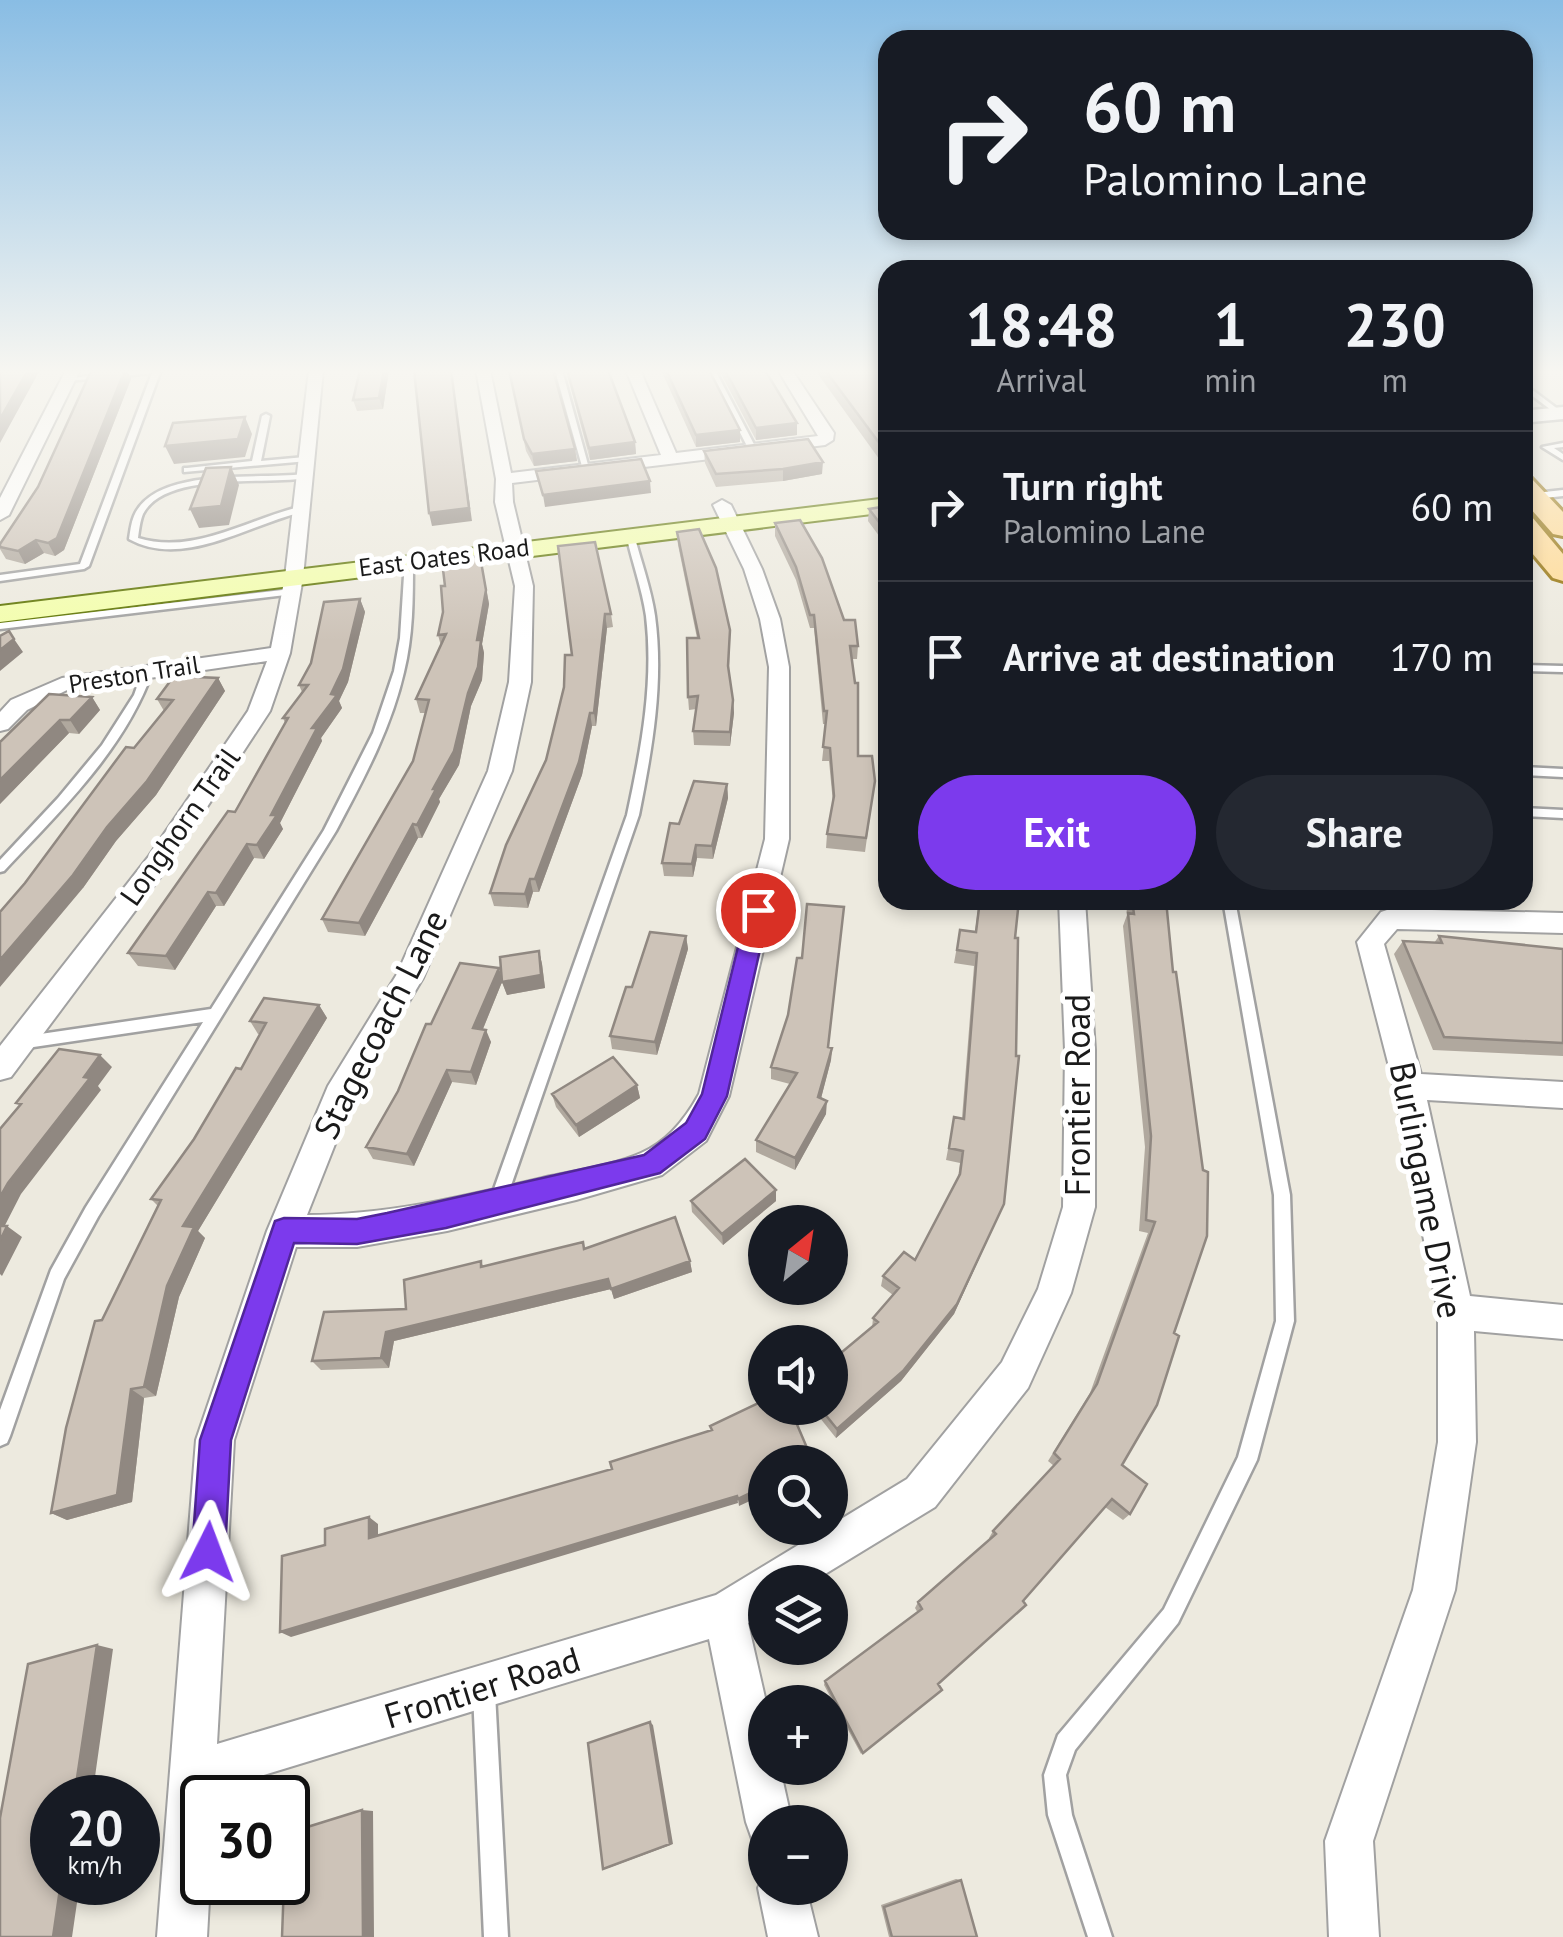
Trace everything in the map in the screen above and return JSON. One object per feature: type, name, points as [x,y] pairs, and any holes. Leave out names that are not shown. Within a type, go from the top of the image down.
[{"type":"main road","name":"East Oates Road","points":[[0,592],[293,574],[408,562],[514,538],[630,534],[878,488]]},
{"type":"main road","points":[[1533,495],[1563,528]]},
{"type":"main road","name":"East Oates Road","points":[[0,614],[293,574],[514,538],[726,514],[878,506]]},
{"type":"main road","points":[[1533,537],[1563,572]]},
{"type":"street","points":[[0,515],[27,460]]},
{"type":"street","name":"Longhorn Trail","points":[[0,1068],[158,862],[259,711],[280,653],[305,460]]},
{"type":"street","name":"Stagecoach Lane","points":[[182,1937],[216,1440],[284,1230],[343,1086],[408,978],[500,770],[520,682],[524,586],[504,502],[500,460]]},
{"type":"street","points":[[504,479],[668,460]]},
{"type":"street","points":[[284,1230],[357,1232],[497,1203],[651,1165],[696,1131],[714,1096],[777,838],[779,667],[770,619],[726,514]]},
{"type":"street","name":"Preston Trail","points":[[0,724],[39,692],[86,678],[280,653]]},
{"type":"street","name":"Frontier Road","points":[[802,1565],[922,1493],[1015,1376],[1054,1294],[1079,1208],[1080,1050],[1073,910]]},
{"type":"street","name":"Burlingame Drive","points":[[1354,1937],[1349,1841],[1434,1590],[1457,1442],[1456,1312],[1409,1086],[1370,942],[1390,919],[1563,923]]},
{"type":"street","points":[[1409,1086],[1563,1094]]},
{"type":"street","points":[[1456,1312],[1563,1322]]},
{"type":"street","name":"Frontier Road","points":[[194,1774],[725,1613],[748,1599]]},
{"type":"street","points":[[725,1613],[765,1805]]},
{"type":"street","points":[[785,1905],[792,1937]]},
{"type":"lane","points":[[0,578],[84,566],[124,460]]},
{"type":"lane","points":[[584,460],[587,470]]},
{"type":"lane","points":[[187,470],[256,464],[304,468]]},
{"type":"lane","points":[[300,510],[265,517],[212,540],[152,546],[133,539],[143,504],[159,492],[212,482],[278,481],[304,468]]},
{"type":"lane","points":[[1533,491],[1563,494]]},
{"type":"lane","points":[[497,1203],[633,815],[647,749],[653,700],[653,646],[645,586],[630,534]]},
{"type":"lane","points":[[0,1436],[57,1276],[212,1015],[330,831],[385,724],[406,646],[410,606],[408,562]]},
{"type":"lane","points":[[0,626],[293,574]]},
{"type":"lane","points":[[1533,668],[1563,669]]},
{"type":"lane","points":[[0,868],[105,747],[144,686],[148,670]]},
{"type":"lane","points":[[1533,771],[1563,772]]},
{"type":"lane","points":[[1533,813],[1563,814]]},
{"type":"lane","points":[[1100,1937],[1060,1815],[1055,1775],[1066,1743],[1171,1616],[1247,1460],[1285,1321],[1282,1195],[1231,910]]},
{"type":"lane","points":[[20,1042],[212,1015]]},
{"type":"lane","points":[[484,1686],[496,1937]]},
{"type":"building","points":[[50,460],[88,460],[57,538],[48,543],[36,540],[18,551],[0,547],[0,544],[38,487]]},
{"type":"building","points":[[423,460],[463,460],[469,508],[429,513]]},
{"type":"building","points":[[642,460],[650,481],[543,495],[536,471]]},
{"type":"building","points":[[709,460],[823,462],[783,469],[716,474]]},
{"type":"building","points":[[231,467],[221,506],[190,509],[206,468]]},
{"type":"building","points":[[800,520],[822,558],[844,620],[855,620],[858,646],[850,646],[858,683],[858,756],[872,756],[875,781],[866,838],[827,834],[834,796],[830,748],[823,747],[827,711],[814,615],[810,615],[796,567],[775,523]]},
{"type":"building","points":[[699,529],[716,568],[730,630],[730,732],[693,731],[698,696],[688,697],[687,638],[699,638],[677,532]]},
{"type":"building","points":[[595,542],[611,614],[605,614],[594,713],[590,713],[579,762],[535,879],[530,879],[525,894],[490,893],[506,845],[546,760],[564,687],[565,655],[572,655],[558,546]]},
{"type":"building","points":[[480,556],[486,590],[477,640],[481,640],[478,667],[454,751],[417,825],[413,824],[359,923],[322,919],[413,761],[429,700],[416,699],[446,634],[438,635],[443,612],[441,586],[445,586],[442,561]]},
{"type":"building","points":[[360,599],[343,669],[331,694],[337,695],[312,728],[317,728],[271,815],[277,815],[257,845],[247,844],[216,893],[208,892],[166,956],[128,953],[228,811],[235,812],[288,718],[283,718],[308,685],[299,685],[311,663],[324,602]]},
{"type":"building","points":[[9,631],[14,639],[0,650],[0,636]]},
{"type":"building","points":[[174,676],[218,678],[147,781],[0,960],[0,912],[126,747],[134,748],[173,700],[157,699]]},
{"type":"building","points":[[49,694],[92,697],[70,720],[60,720],[0,780],[0,742]]},
{"type":"building","points":[[694,781],[727,784],[712,846],[696,845],[692,864],[662,863],[670,823],[679,824]]},
{"type":"building","points":[[807,904],[844,907],[828,1047],[832,1048],[818,1097],[827,1101],[795,1158],[756,1140],[797,1073],[771,1067],[788,1015],[797,958],[802,958]]},
{"type":"building","points":[[979,910],[1018,910],[1015,938],[1019,1056],[1004,1204],[957,1304],[903,1371],[848,1419],[848,1347],[878,1322],[873,1318],[899,1288],[883,1276],[904,1252],[915,1260],[960,1174],[963,1151],[949,1148],[954,1117],[964,1119],[977,953],[957,950],[960,930],[976,932]]},
{"type":"building","points":[[1167,910],[1203,1170],[1208,1172],[1207,1236],[1174,1333],[1179,1336],[1157,1405],[1122,1465],[1147,1484],[1130,1514],[1112,1499],[1023,1601],[1026,1605],[938,1684],[942,1690],[863,1753],[848,1725],[848,1685],[827,1685],[825,1681],[922,1609],[918,1602],[996,1534],[993,1531],[1060,1459],[1054,1453],[1097,1384],[1155,1222],[1146,1220],[1151,1136],[1128,913]]},
{"type":"building","points":[[650,932],[686,936],[655,1042],[610,1036],[626,987],[632,987]]},
{"type":"building","points":[[1439,936],[1563,949],[1563,1043],[1444,1037],[1403,941],[1442,943]]},
{"type":"building","points":[[539,951],[541,975],[502,982],[500,957]]},
{"type":"building","points":[[460,963],[499,968],[473,1028],[486,1030],[471,1072],[447,1070],[407,1154],[366,1147],[398,1091],[426,1024],[431,1024]]},
{"type":"building","points":[[264,998],[319,1005],[183,1226],[194,1227],[167,1286],[144,1387],[131,1389],[117,1495],[51,1513],[66,1428],[95,1321],[102,1320],[161,1200],[151,1199],[194,1139],[236,1068],[241,1069],[266,1023],[250,1021]]},
{"type":"building","points":[[59,1049],[100,1055],[84,1077],[90,1078],[0,1197],[0,1129]]},
{"type":"building","points":[[613,1057],[637,1085],[576,1125],[552,1094]]},
{"type":"building","points":[[745,1159],[776,1190],[758,1205],[748,1205],[748,1213],[722,1234],[691,1201]]},
{"type":"building","points":[[675,1217],[690,1261],[611,1289],[608,1279],[386,1332],[381,1358],[312,1361],[324,1312],[406,1309],[404,1280],[481,1261],[481,1267],[583,1242],[584,1249]]},
{"type":"building","points":[[748,1408],[748,1425],[797,1425],[806,1445],[748,1445],[748,1494],[738,1499],[737,1496],[280,1632],[282,1556],[325,1545],[325,1529],[369,1517],[369,1538],[612,1469],[610,1462],[712,1430],[710,1426]]},
{"type":"building","points":[[97,1645],[77,1775],[30,1775],[30,1905],[58,1905],[53,1937],[0,1937],[0,1818],[28,1664]]},
{"type":"building","points":[[650,1722],[670,1844],[603,1869],[588,1743]]},
{"type":"building","points":[[362,1810],[363,1937],[282,1937],[283,1905],[310,1905],[310,1826]]},
{"type":"building","points":[[961,1880],[977,1937],[892,1937],[884,1907]]},
{"type":"route","points":[[208,1552],[216,1440],[284,1230],[357,1232],[446,1216],[651,1165],[696,1131],[714,1096],[758,910]]}]
